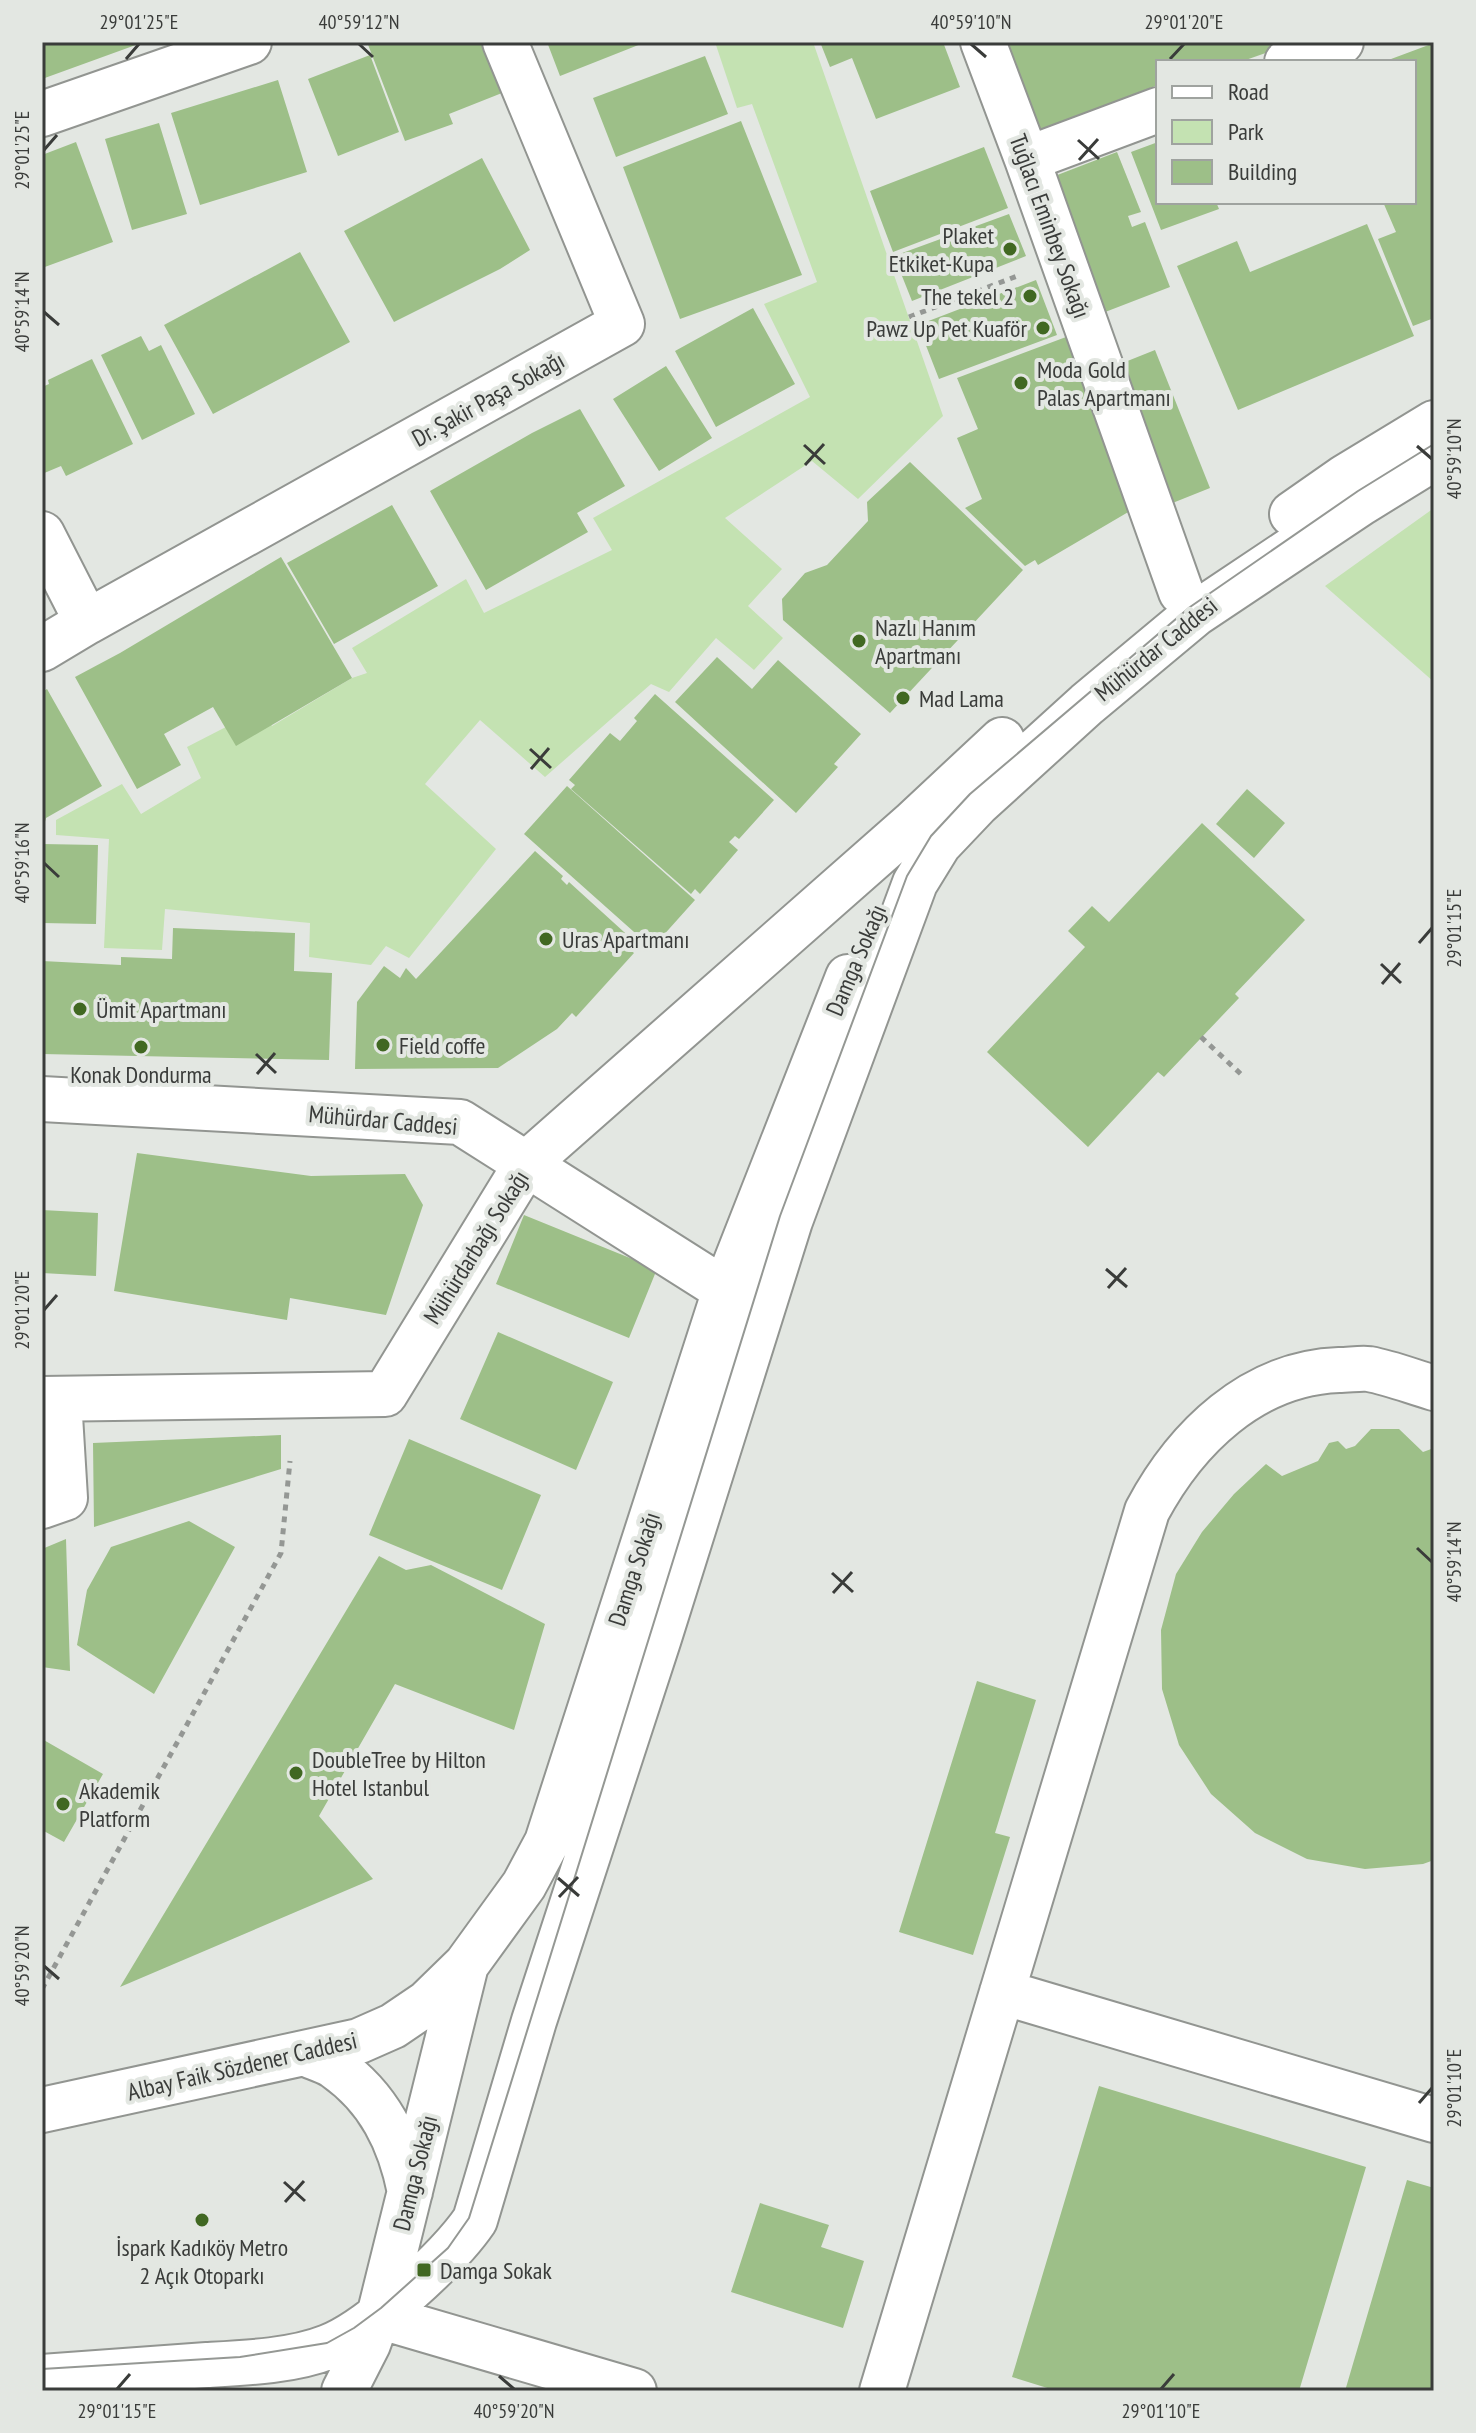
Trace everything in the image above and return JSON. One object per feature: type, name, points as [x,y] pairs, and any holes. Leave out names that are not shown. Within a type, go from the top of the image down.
[{"type":"street","points":[[42,114],[249,42]]},
{"type":"street","name":"Dr. Şakir Paşa Sokağı","points":[[87,622],[622,324],[505,42]]},
{"type":"street","name":"Tuğlacı Eminbey Sokağı","points":[[983,42],[1181,592]]},
{"type":"street","points":[[1292,60],[1341,42]]},
{"type":"street","points":[[1027,159],[1156,111]]},
{"type":"street","name":"Mühürdar Caddesi","points":[[912,824],[1067,682],[1181,592],[1345,477],[1434,423]]},
{"type":"street","name":"Mühürdar Caddesi","points":[[915,883],[939,844],[977,804],[1087,704],[1195,614],[1434,458]]},
{"type":"street","points":[[42,534],[87,622],[42,649]]},
{"type":"street","name":"Damga Sokağı","points":[[344,2391],[368,2344],[378,2316],[411,2195],[466,1965],[524,1885],[547,1842],[725,1290],[912,824]]},
{"type":"street","name":"Mühürdarbağı Sokağı","points":[[50,1399],[385,1394],[526,1164],[912,824]]},
{"type":"street","name":"Damga Sokağı","points":[[378,2316],[450,2251],[475,2220],[534,2021],[790,1221],[915,883]]},
{"type":"street","name":"Mühürdar Caddesi","points":[[42,1099],[460,1122],[725,1290]]},
{"type":"street","points":[[882,2391],[1147,1511],[1162,1482],[1225,1413],[1261,1389],[1296,1375],[1368,1369],[1434,1388]]},
{"type":"street","points":[[42,1506],[65,1498],[50,1399]]},
{"type":"street","name":"Albay Faik Sözdener Caddesi","points":[[42,2110],[359,2041],[393,2026],[427,2003],[466,1965]]},
{"type":"street","points":[[1002,1992],[1434,2120]]},
{"type":"street","points":[[306,2054],[333,2065],[358,2087],[379,2112],[396,2140],[411,2195]]},
{"type":"street","points":[[42,2377],[288,2357],[328,2348],[378,2316],[634,2391]]},
{"type":"path","points":[[909,317],[1062,259]]},
{"type":"path","points":[[1201,1037],[1244,1077]]},
{"type":"path","points":[[42,1989],[281,1553],[290,1461]]},
{"type":"green space","points":[[715,42],[813,42],[943,416],[858,499],[812,461],[725,518],[782,569],[748,606],[783,638],[754,670],[716,638],[669,692],[651,684],[545,777],[480,720],[425,784],[496,849],[409,958],[386,946],[371,965],[309,957],[310,923],[165,909],[162,950],[104,948],[109,839],[56,835],[56,820],[122,784],[141,814],[201,778],[187,747],[263,708],[272,726],[352,678],[367,673],[352,648],[466,579],[484,613],[612,550],[593,518],[810,397],[764,304],[817,282],[752,104],[737,108]]},
{"type":"green space","points":[[1434,508],[1434,682],[1325,586]]},
{"type":"building","points":[[42,42],[144,42],[42,79]]},
{"type":"building","points":[[367,42],[488,42],[507,91],[449,114],[453,124],[405,141]]},
{"type":"building","points":[[547,42],[646,42],[560,76]]},
{"type":"building","points":[[820,42],[943,42],[960,87],[876,119],[852,58],[830,67]]},
{"type":"building","points":[[1003,42],[1287,42],[1288,45],[1246,60],[1156,60],[1156,86],[1103,106],[1104,111],[1039,136]]},
{"type":"building","points":[[1434,43],[1434,318],[1413,326],[1378,239],[1396,232],[1384,204],[1416,204],[1416,60],[1388,60]]},
{"type":"building","points":[[370,55],[399,132],[338,156],[308,79]]},
{"type":"building","points":[[705,56],[728,114],[616,157],[593,98]]},
{"type":"building","points":[[278,80],[307,172],[200,205],[171,113]]},
{"type":"building","points":[[741,121],[802,275],[680,319],[623,167]]},
{"type":"building","points":[[159,123],[187,214],[132,230],[105,139]]},
{"type":"building","points":[[76,142],[113,242],[42,268],[42,155]]},
{"type":"building","points":[[1156,143],[1156,204],[1217,204],[1219,209],[1161,230],[1131,152]]},
{"type":"building","points":[[984,147],[1008,208],[893,252],[870,191]]},
{"type":"building","points":[[1117,152],[1141,212],[1128,216],[1132,227],[1145,222],[1170,287],[1100,314],[1047,179]]},
{"type":"building","points":[[482,158],[530,250],[500,269],[394,322],[344,231]]},
{"type":"building","points":[[1009,214],[1026,256],[912,301],[894,256]]},
{"type":"building","points":[[1367,224],[1414,336],[1238,410],[1177,266],[1237,241],[1250,272]]},
{"type":"building","points":[[300,252],[350,342],[213,414],[164,325]]},
{"type":"building","points":[[1036,280],[1057,335],[939,379],[918,325]]},
{"type":"building","points":[[753,308],[795,384],[716,427],[675,351]]},
{"type":"building","points":[[141,336],[149,351],[161,345],[195,414],[142,440],[101,355]]},
{"type":"building","points":[[1066,337],[1130,511],[1038,565],[1035,560],[1025,566],[965,508],[982,499],[957,438],[978,429],[957,378]]},
{"type":"building","points":[[1155,350],[1210,488],[1170,504],[1115,366]]},
{"type":"building","points":[[92,359],[133,444],[66,476],[61,466],[42,474],[42,387],[49,384],[48,380]]},
{"type":"building","points":[[666,366],[712,438],[659,471],[613,399]]},
{"type":"building","points":[[580,409],[625,486],[577,513],[588,532],[486,590],[430,491]]},
{"type":"building","points":[[910,462],[1023,570],[890,713],[783,620],[782,599],[805,573],[827,565],[868,521],[867,502]]},
{"type":"building","points":[[392,505],[438,586],[334,644],[287,563]]},
{"type":"building","points":[[281,557],[352,678],[236,746],[213,707],[164,734],[181,765],[137,789],[75,677]]},
{"type":"building","points":[[717,657],[752,689],[778,660],[861,734],[834,764],[838,767],[796,813],[675,702]]},
{"type":"building","points":[[47,689],[102,786],[46,818],[43,829],[42,692]]},
{"type":"building","points":[[655,694],[774,800],[739,839],[735,836],[729,842],[738,850],[700,894],[695,889],[691,894],[571,789],[575,785],[569,780],[610,733],[620,741],[637,721],[634,718]]},
{"type":"building","points":[[567,786],[695,900],[652,948],[524,834]]},
{"type":"building","points":[[1247,789],[1285,823],[1254,858],[1216,824]]},
{"type":"building","points":[[1202,823],[1305,920],[1235,994],[1239,998],[1164,1077],[1158,1072],[1088,1147],[987,1052],[1085,947],[1068,931],[1092,906],[1109,922]]},
{"type":"building","points":[[42,844],[98,845],[96,924],[42,923]]},
{"type":"building","points":[[535,851],[563,876],[561,879],[567,885],[569,882],[635,942],[629,949],[634,953],[576,1017],[572,1013],[557,1029],[498,1068],[355,1069],[357,1002],[384,966],[400,978],[406,968],[416,979]]},
{"type":"building","points":[[173,928],[295,933],[294,971],[332,973],[329,1060],[42,1054],[42,961],[121,965],[121,957],[172,959]]},
{"type":"building","points":[[137,1153],[311,1176],[405,1174],[423,1205],[386,1315],[290,1298],[287,1320],[114,1291]]},
{"type":"building","points":[[42,1210],[98,1213],[96,1276],[42,1273]]},
{"type":"building","points":[[524,1215],[657,1269],[629,1338],[496,1284]]},
{"type":"building","points":[[498,1332],[613,1382],[576,1470],[460,1419]]},
{"type":"building","points":[[1371,1429],[1399,1429],[1423,1452],[1434,1448],[1434,1860],[1423,1864],[1365,1869],[1307,1859],[1255,1833],[1211,1794],[1179,1745],[1162,1689],[1161,1630],[1176,1574],[1202,1532],[1234,1494],[1266,1464],[1282,1476],[1318,1461],[1329,1443],[1338,1441],[1346,1449],[1355,1446]]},
{"type":"building","points":[[281,1435],[281,1469],[94,1527],[93,1443]]},
{"type":"building","points":[[409,1439],[541,1495],[502,1590],[369,1535]]},
{"type":"building","points":[[189,1521],[235,1547],[154,1694],[77,1645],[87,1590],[111,1547]]},
{"type":"building","points":[[66,1539],[70,1671],[42,1667],[42,1549]]},
{"type":"building","name":"DoubleTree by Hilton Hotel Istanbul","points":[[379,1556],[406,1570],[431,1565],[545,1624],[514,1730],[395,1684],[319,1816],[373,1879],[120,1987]]},
{"type":"building","points":[[977,1681],[1036,1700],[995,1833],[1010,1837],[973,1955],[899,1932]]},
{"type":"building","points":[[42,1739],[103,1774],[64,1842],[42,1830]]},
{"type":"building","points":[[1099,2086],[1366,2167],[1299,2391],[1057,2391],[1012,2377]]},
{"type":"building","points":[[1407,2180],[1434,2188],[1434,2391],[1345,2391]]},
{"type":"building","points":[[760,2203],[829,2225],[821,2247],[864,2261],[843,2328],[731,2292]]},
{"type":"tram line","points":[[42,2369],[240,2357],[327,2343],[381,2308],[448,2248],[469,2218],[780,1216],[907,876],[931,836],[970,794],[1190,607],[1358,491],[1434,444]]},
{"type":"place","name":"Plaket Etkiket-Kupa","points":[[1010,249]]},
{"type":"place","name":"The tekel 2","points":[[1030,296]]},
{"type":"place","name":"Pawz Up Pet Kuaför","points":[[1043,328]]},
{"type":"place","name":"Moda Gold Palas Apartmanı","points":[[1021,383]]},
{"type":"place","name":"Nazlı Hanım Apartmanı","points":[[859,641]]},
{"type":"place","name":"Mad Lama","points":[[903,698]]},
{"type":"place","name":"Uras Apartmanı","points":[[546,939]]},
{"type":"place","name":"Ümit Apartmanı","points":[[80,1009]]},
{"type":"place","name":"Field coffe","points":[[383,1045]]},
{"type":"place","name":"Konak Dondurma","points":[[141,1047]]},
{"type":"place","name":"DoubleTree by Hilton Hotel Istanbul","points":[[296,1773]]},
{"type":"place","name":"Akademik Platform","points":[[63,1804]]},
{"type":"place","name":"İspark Kadıköy Metro 2 Açık Otoparkı","points":[[202,2220]]},
{"type":"place","name":"Damga Sokak","points":[[424,2270]]}]
